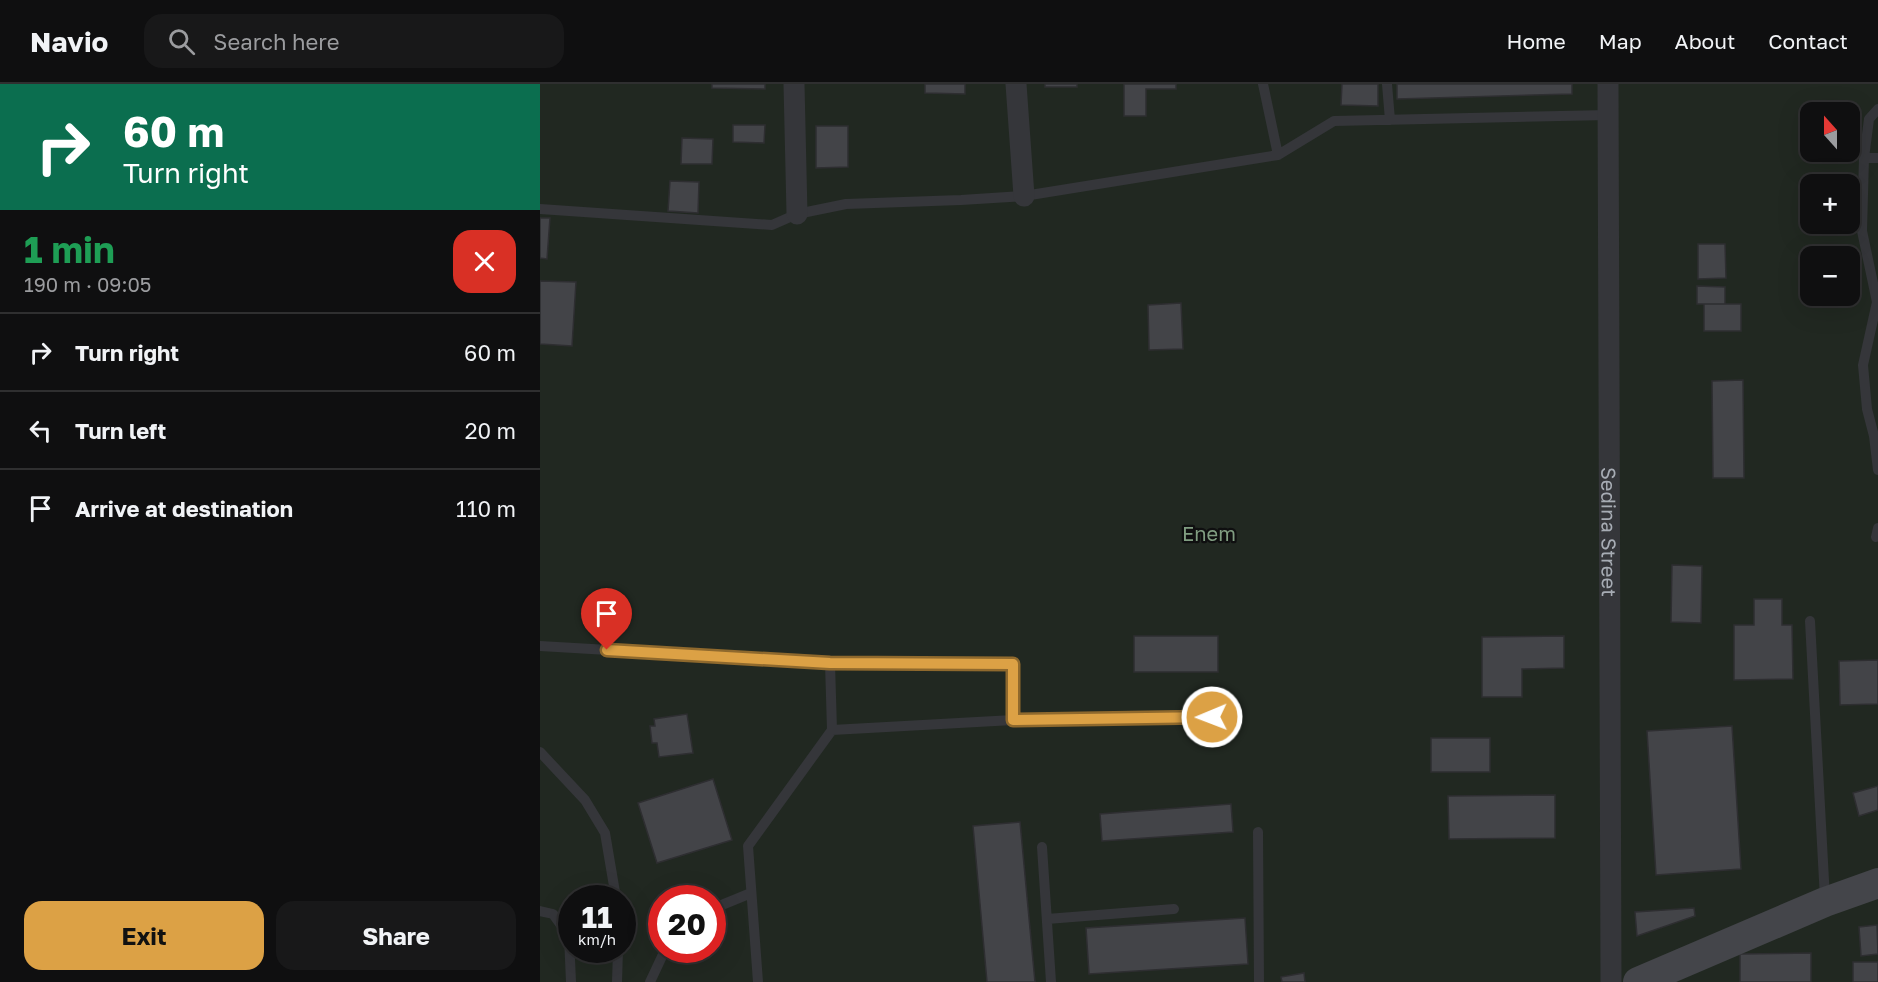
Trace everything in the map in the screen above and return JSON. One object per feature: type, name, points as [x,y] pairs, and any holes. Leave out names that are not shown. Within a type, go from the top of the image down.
[{"type":"main road","points":[[1638,982],[1825,902],[1878,883]]},
{"type":"street","points":[[794,84],[797,214]]},
{"type":"street","points":[[1016,84],[1024,196]]},
{"type":"street","name":"Sedina Street","points":[[1608,84],[1611,982]]},
{"type":"lane","points":[[1263,84],[1278,155]]},
{"type":"lane","points":[[1387,84],[1390,120]]},
{"type":"lane","points":[[1878,109],[1869,119],[1864,158],[1862,231],[1878,302],[1863,365],[1867,409],[1876,436],[1878,470]]},
{"type":"lane","points":[[540,209],[772,225],[797,214],[846,204],[1024,196],[1278,155],[1334,121],[1609,115]]},
{"type":"lane","points":[[1864,158],[1878,158]]},
{"type":"lane","points":[[1810,621],[1825,902]]},
{"type":"lane","points":[[540,646],[830,663],[1013,664],[1013,720]]},
{"type":"lane","points":[[758,982],[747,846],[832,730],[830,663]]},
{"type":"lane","points":[[832,730],[1013,720],[1212,717]]},
{"type":"lane","points":[[540,752],[585,800],[605,833],[614,885]]},
{"type":"lane","points":[[1258,832],[1258,982]]},
{"type":"lane","points":[[1042,847],[1051,982]]},
{"type":"lane","points":[[726,903],[751,892]]},
{"type":"lane","points":[[1047,919],[1174,909]]},
{"type":"lane","points":[[540,911],[553,914],[569,936],[571,982]]},
{"type":"lane","points":[[617,982],[618,963]]},
{"type":"lane","points":[[650,982],[659,963]]},
{"type":"green space","name":"Enem","points":[[540,84],[1878,84],[1878,982],[540,982]]},
{"type":"building","points":[[712,84],[765,84],[765,89],[712,88]]},
{"type":"building","points":[[925,84],[965,84],[965,94],[925,93]]},
{"type":"building","points":[[1045,84],[1077,84],[1077,87],[1045,87]]},
{"type":"building","points":[[1124,84],[1176,84],[1176,89],[1146,89],[1146,116],[1124,116]]},
{"type":"building","points":[[1342,84],[1378,84],[1378,106],[1341,105]]},
{"type":"building","points":[[1397,84],[1572,84],[1572,94],[1397,99]]},
{"type":"building","points":[[733,125],[765,125],[764,143],[733,142]]},
{"type":"building","points":[[816,126],[848,126],[848,167],[816,168]]},
{"type":"building","points":[[682,138],[713,139],[712,164],[681,164]]},
{"type":"building","points":[[670,181],[699,182],[698,213],[668,211]]},
{"type":"building","points":[[540,218],[550,218],[547,259],[540,258]]},
{"type":"building","points":[[1698,244],[1725,244],[1726,278],[1698,279]]},
{"type":"building","points":[[540,281],[576,282],[572,346],[540,344]]},
{"type":"building","points":[[1697,286],[1725,287],[1725,304],[1697,304]]},
{"type":"building","points":[[1181,303],[1183,349],[1149,350],[1148,305]]},
{"type":"building","points":[[1704,304],[1741,304],[1741,331],[1704,331]]},
{"type":"building","points":[[1743,380],[1744,478],[1713,478],[1712,381]]},
{"type":"building","points":[[1672,565],[1702,566],[1701,623],[1671,622]]},
{"type":"building","points":[[1754,599],[1782,599],[1782,625],[1792,625],[1793,679],[1734,680],[1734,625],[1754,625]]},
{"type":"building","points":[[1134,636],[1218,636],[1218,672],[1134,672]]},
{"type":"building","points":[[1564,636],[1564,668],[1522,669],[1522,697],[1482,697],[1482,637]]},
{"type":"building","points":[[1878,660],[1878,704],[1840,705],[1839,661]]},
{"type":"building","points":[[687,714],[693,753],[659,757],[657,743],[652,743],[650,726],[655,726],[654,719]]},
{"type":"building","points":[[1732,726],[1741,869],[1656,875],[1647,731]]},
{"type":"building","points":[[1431,738],[1490,738],[1490,772],[1431,772]]},
{"type":"building","points":[[713,779],[732,840],[657,863],[638,803]]},
{"type":"building","points":[[1878,786],[1878,810],[1859,816],[1853,793]]},
{"type":"building","points":[[1555,795],[1555,838],[1449,839],[1448,796]]},
{"type":"building","points":[[1231,804],[1233,832],[1102,841],[1100,814]]},
{"type":"building","points":[[1020,822],[1035,982],[987,982],[973,826]]},
{"type":"building","points":[[1694,908],[1695,916],[1637,936],[1635,912]]},
{"type":"building","points":[[1245,918],[1248,964],[1089,974],[1086,928]]},
{"type":"building","points":[[1877,925],[1878,954],[1861,956],[1859,927]]},
{"type":"building","points":[[1811,953],[1811,982],[1740,982],[1740,954]]},
{"type":"building","points":[[1853,962],[1878,962],[1878,982],[1853,982]]},
{"type":"building","points":[[1304,973],[1305,982],[1282,982],[1281,977]]},
{"type":"route","points":[[607,650],[830,663],[1013,664],[1013,720],[1212,717]]}]
